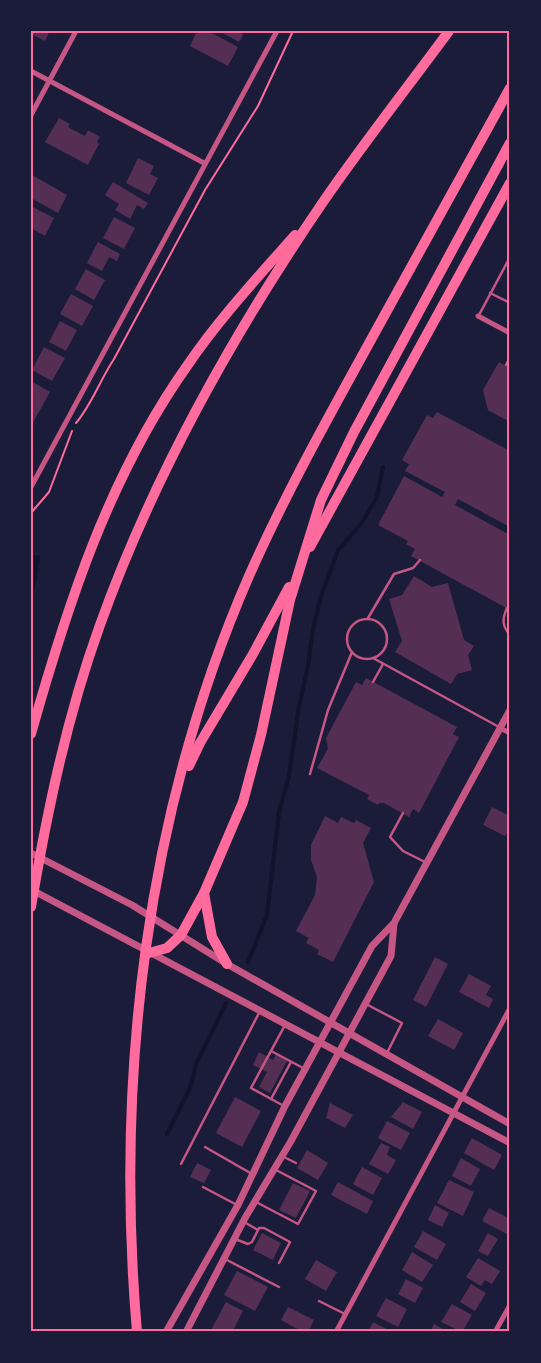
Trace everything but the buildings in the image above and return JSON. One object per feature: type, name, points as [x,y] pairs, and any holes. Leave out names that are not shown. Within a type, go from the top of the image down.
[{"type":"highway","points":[[31,907],[48,814],[73,714],[100,626],[153,496],[180,440],[226,356],[325,200],[449,31]]},
{"type":"highway","points":[[136,1332],[129,1222],[130,1123],[132,1076],[140,993],[159,873],[175,799],[200,710],[228,628],[281,506],[510,88]]},
{"type":"highway","points":[[149,953],[167,948],[182,935],[204,893],[243,802],[261,735],[290,600],[321,500],[354,432],[510,143]]},
{"type":"highway","points":[[175,799],[200,743],[253,654],[362,451],[510,183]]},
{"type":"highway","points":[[31,734],[57,645],[87,558],[122,475],[186,366],[217,324],[325,200]]},
{"type":"highway","points":[[204,893],[212,937],[227,964]]},
{"type":"street","points":[[31,115],[76,31]]},
{"type":"street","points":[[31,487],[277,31]]},
{"type":"street","points":[[31,71],[204,164]]},
{"type":"street","points":[[478,316],[510,333]]},
{"type":"street","points":[[31,471],[38,475]]},
{"type":"street","points":[[166,1332],[238,1205],[285,1106],[372,946],[394,923],[510,710]]},
{"type":"street","points":[[500,728],[510,733]]},
{"type":"street","points":[[31,853],[111,893],[227,964],[510,1124]]},
{"type":"street","points":[[31,889],[453,1114],[510,1142]]},
{"type":"street","points":[[186,1332],[243,1222],[275,1169],[391,956],[394,923]]},
{"type":"street","points":[[336,1332],[510,1008]]},
{"type":"street","points":[[496,1332],[510,1305]]},
{"type":"lane","points":[[478,316],[510,257]]},
{"type":"lane","points":[[490,293],[510,303]]},
{"type":"lane","points":[[506,364],[510,357]]},
{"type":"lane","points":[[368,618],[394,574],[413,568],[420,560]]},
{"type":"lane","points":[[507,608],[503,618],[505,630],[510,635]]},
{"type":"lane","points":[[373,658],[383,652],[388,638],[383,626],[378,621],[368,618],[357,621],[348,630],[347,643],[352,652],[359,657],[373,658],[500,728]]},
{"type":"lane","points":[[310,774],[328,710],[352,652]]},
{"type":"lane","points":[[373,682],[383,664]]},
{"type":"lane","points":[[403,813],[390,837],[403,851],[426,863]]},
{"type":"lane","points":[[365,1004],[402,1023],[386,1054]]},
{"type":"lane","points":[[181,1164],[261,1010]]},
{"type":"lane","points":[[285,1023],[251,1088],[285,1106]]},
{"type":"lane","points":[[271,1051],[305,1069]]},
{"type":"lane","points":[[271,1099],[291,1062]]},
{"type":"lane","points":[[206,1147],[253,1175]]},
{"type":"lane","points":[[282,1156],[296,1163]]},
{"type":"lane","points":[[255,1201],[298,1224],[316,1191],[275,1169]]},
{"type":"lane","points":[[203,1188],[238,1205]]},
{"type":"lane","points":[[243,1222],[258,1230]]},
{"type":"lane","points":[[234,1239],[248,1244],[252,1242],[258,1230],[264,1228],[290,1242],[279,1262]]},
{"type":"lane","points":[[224,1258],[279,1288]]},
{"type":"lane","points":[[319,1301],[345,1314]]},
{"type":"path","points":[[31,513],[49,492],[72,430],[114,359],[205,190],[258,106],[293,31]]},
{"type":"shaded area","points":[[31,555],[40,556],[37,579],[31,599]]},
{"type":"waterway","points":[[248,962],[267,915],[279,812],[289,776],[299,706],[321,596],[338,550],[361,524],[377,497],[383,467]]},
{"type":"waterway","points":[[167,1134],[190,1088],[197,1062],[226,1003]]}]
